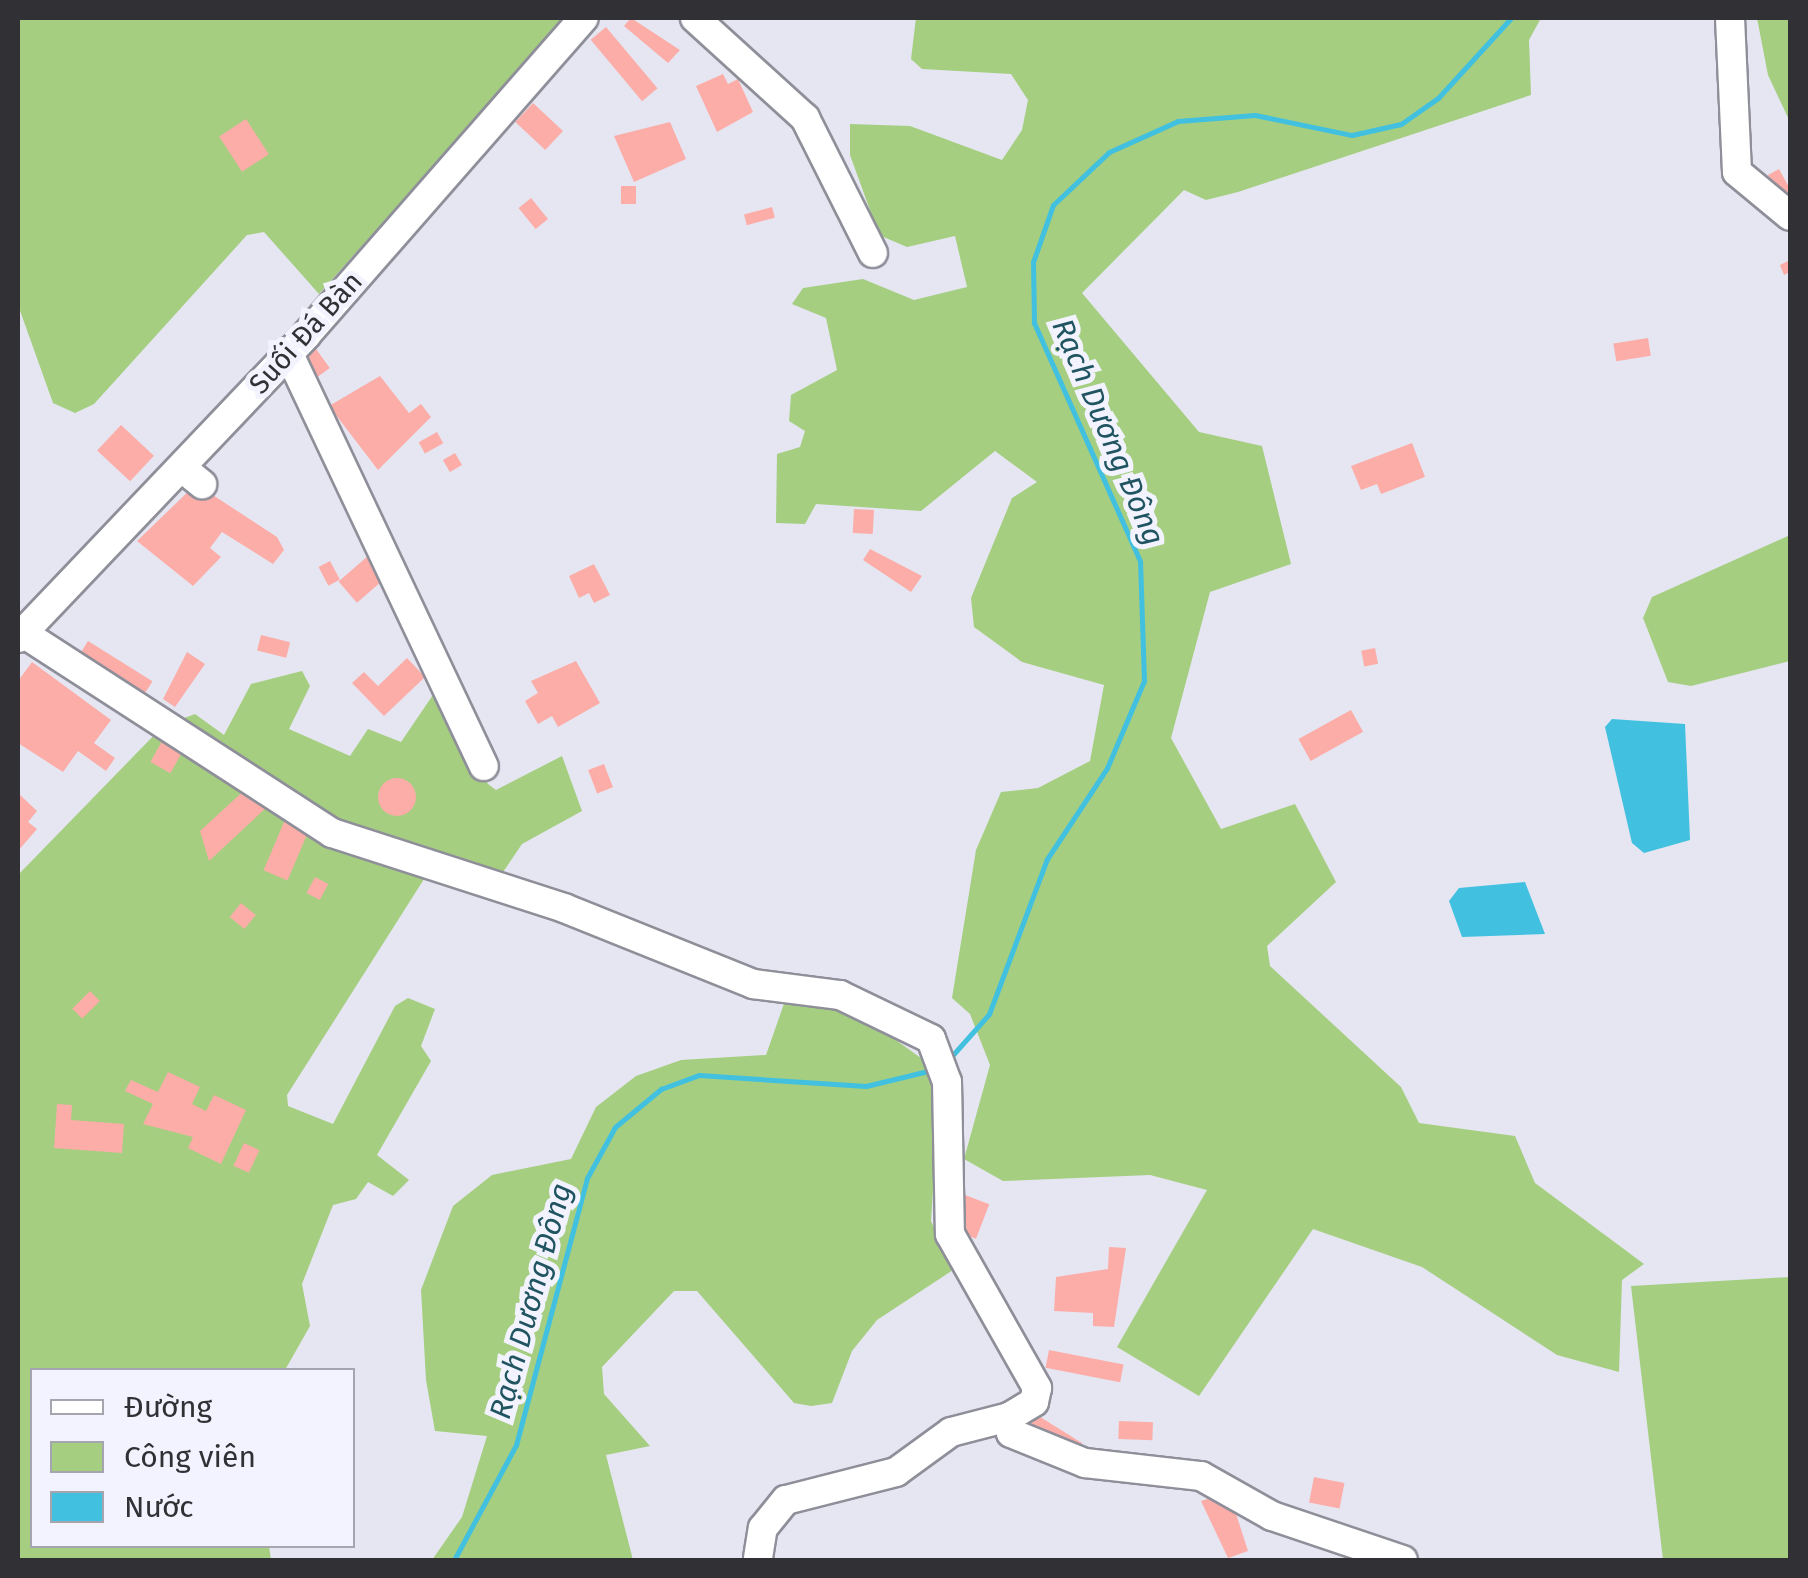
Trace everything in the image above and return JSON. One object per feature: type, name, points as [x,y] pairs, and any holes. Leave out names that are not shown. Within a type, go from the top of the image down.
[{"type":"street","name":"Suối Đá Bàn","points":[[20,636],[192,476],[288,352],[584,18]]},
{"type":"street","points":[[695,18],[805,118],[873,253]]},
{"type":"street","points":[[1730,18],[1737,172],[1790,216]]},
{"type":"street","points":[[288,352],[484,766]]},
{"type":"street","points":[[20,636],[332,833],[564,908],[754,984],[840,995],[931,1039],[948,1082],[950,1234],[1036,1388],[1034,1402],[1010,1417],[951,1432],[896,1472],[786,1500],[763,1528],[758,1558]]},
{"type":"street","points":[[1010,1417],[1019,1442],[1085,1463],[1201,1476],[1272,1516],[1402,1560]]},
{"type":"green space","points":[[18,18],[566,18],[319,294],[264,232],[247,235],[94,404],[75,413],[53,403],[18,305]]},
{"type":"green space","points":[[916,18],[1541,18],[1529,40],[1531,95],[1238,192],[1206,200],[1184,190],[1082,293],[1199,432],[1262,446],[1291,564],[1210,592],[1171,738],[1221,829],[1295,804],[1336,882],[1267,946],[1270,966],[1401,1087],[1419,1123],[1515,1136],[1535,1183],[1644,1264],[1622,1280],[1619,1372],[1557,1355],[1422,1267],[1313,1229],[1199,1396],[1117,1347],[1207,1190],[1150,1175],[1003,1181],[964,1159],[990,1065],[970,1014],[952,998],[976,850],[1001,792],[1038,788],[1090,761],[1104,685],[1022,662],[974,627],[971,598],[1012,498],[1037,482],[995,451],[921,511],[816,504],[805,524],[776,523],[777,454],[800,447],[805,431],[789,421],[791,395],[837,370],[826,318],[792,304],[803,288],[863,279],[914,300],[967,287],[955,236],[907,247],[879,235],[850,155],[850,124],[910,126],[1002,160],[1022,130],[1028,100],[1011,74],[922,69],[911,59]]},
{"type":"green space","points":[[1757,18],[1790,18],[1790,122],[1768,75]]},
{"type":"green space","points":[[1790,535],[1790,661],[1691,686],[1668,682],[1643,618],[1652,597]]},
{"type":"green space","points":[[302,671],[310,686],[289,729],[350,756],[368,729],[401,742],[437,689],[488,784],[496,790],[562,756],[582,811],[522,844],[499,878],[438,857],[287,1095],[288,1106],[333,1124],[395,1006],[408,998],[435,1009],[421,1046],[431,1061],[377,1155],[409,1180],[393,1196],[368,1182],[356,1199],[333,1205],[302,1284],[310,1326],[286,1368],[30,1368],[30,1548],[269,1548],[271,1560],[18,1560],[18,875],[163,726],[195,714],[224,735],[251,684]]},
{"type":"green space","points":[[786,998],[862,1016],[928,1063],[940,1086],[931,1221],[953,1270],[877,1320],[852,1351],[832,1403],[811,1406],[794,1403],[697,1291],[674,1291],[602,1367],[604,1394],[650,1446],[606,1455],[633,1560],[432,1560],[462,1517],[487,1436],[435,1431],[426,1380],[421,1290],[453,1206],[492,1175],[571,1159],[596,1107],[636,1076],[681,1060],[766,1055]]},
{"type":"green space","points":[[1790,1277],[1790,1560],[1663,1560],[1631,1286]]},
{"type":"water","points":[[1612,719],[1685,724],[1690,840],[1644,853],[1632,843],[1605,727]]},
{"type":"water","points":[[1525,882],[1545,934],[1462,937],[1449,901],[1459,888]]},
{"type":"building","points":[[631,18],[680,50],[668,63],[624,26]]},
{"type":"building","points":[[606,27],[657,88],[642,101],[591,40]]},
{"type":"building","points":[[723,74],[728,84],[738,79],[753,112],[717,132],[696,86]]},
{"type":"building","points":[[533,103],[563,131],[545,150],[515,122]]},
{"type":"building","points":[[246,119],[269,154],[242,172],[219,136]]},
{"type":"building","points":[[670,122],[686,159],[634,182],[614,136]]},
{"type":"building","points":[[1779,169],[1790,189],[1790,215],[1768,175]]},
{"type":"building","points":[[621,186],[636,186],[636,204],[621,204]]},
{"type":"building","points":[[531,198],[548,219],[536,229],[519,208]]},
{"type":"building","points":[[772,207],[775,218],[747,225],[744,215]]},
{"type":"building","points":[[1790,260],[1790,272],[1784,275],[1780,265]]},
{"type":"building","points":[[1648,338],[1651,356],[1616,361],[1613,343]]},
{"type":"building","points":[[311,342],[330,368],[316,378],[297,352]]},
{"type":"building","points":[[380,376],[409,413],[421,404],[431,417],[378,470],[329,406]]},
{"type":"building","points":[[121,425],[154,456],[130,481],[97,451]]},
{"type":"building","points":[[437,432],[443,443],[425,454],[419,442]]},
{"type":"building","points":[[1412,443],[1425,477],[1381,494],[1377,484],[1361,490],[1351,466]]},
{"type":"building","points":[[455,453],[462,465],[450,472],[443,460]]},
{"type":"building","points":[[196,484],[277,537],[284,550],[273,564],[222,532],[210,548],[221,557],[193,586],[137,541]]},
{"type":"building","points":[[854,509],[874,510],[873,534],[853,533]]},
{"type":"building","points":[[870,549],[922,576],[911,592],[863,560]]},
{"type":"building","points":[[368,556],[386,577],[357,603],[339,582]]},
{"type":"building","points":[[330,561],[340,580],[328,586],[319,567]]},
{"type":"building","points":[[594,564],[610,595],[594,603],[589,593],[579,598],[569,576]]},
{"type":"building","points":[[261,635],[290,642],[286,658],[257,651]]},
{"type":"building","points":[[88,641],[152,681],[142,698],[77,658]]},
{"type":"building","points":[[1375,648],[1378,664],[1364,666],[1361,651]]},
{"type":"building","points":[[187,652],[205,664],[175,707],[163,699]]},
{"type":"building","points":[[407,658],[425,677],[384,716],[352,683],[364,672],[378,686]]},
{"type":"building","points":[[576,661],[600,703],[558,727],[552,716],[538,724],[525,701],[538,693],[531,681]]},
{"type":"building","points":[[32,662],[111,720],[94,743],[115,758],[106,771],[78,751],[63,772],[18,743],[18,681]]},
{"type":"building","points":[[1351,710],[1363,732],[1311,761],[1299,739]]},
{"type":"building","points":[[162,741],[182,752],[170,773],[150,762]]},
{"type":"building","points":[[604,764],[613,787],[597,793],[588,770]]},
{"type":"building","points":[[397,778],[410,784],[416,797],[410,810],[397,816],[384,810],[378,797],[384,784]]},
{"type":"building","points":[[249,786],[268,806],[209,861],[200,831]]},
{"type":"building","points":[[18,793],[37,811],[28,822],[37,829],[18,851]]},
{"type":"building","points":[[287,815],[311,825],[287,880],[264,870]]},
{"type":"building","points":[[315,877],[328,884],[320,900],[307,893]]},
{"type":"building","points":[[241,903],[256,915],[244,929],[230,917]]},
{"type":"building","points":[[90,991],[100,1001],[82,1019],[72,1009]]},
{"type":"building","points":[[168,1072],[200,1087],[192,1104],[206,1111],[214,1095],[246,1110],[221,1164],[188,1148],[193,1137],[143,1124],[153,1104],[125,1091],[131,1080],[158,1092]]},
{"type":"building","points":[[57,1104],[72,1105],[71,1120],[124,1124],[122,1153],[54,1148]]},
{"type":"building","points":[[244,1143],[259,1150],[249,1173],[233,1166]]},
{"type":"building","points":[[965,1195],[989,1204],[976,1239],[952,1230]]},
{"type":"building","points":[[1109,1247],[1126,1248],[1114,1327],[1093,1326],[1093,1313],[1054,1311],[1056,1277],[1108,1269]]},
{"type":"building","points":[[1049,1350],[1124,1365],[1120,1382],[1046,1368]]},
{"type":"building","points":[[1037,1415],[1082,1443],[1073,1458],[1028,1429]]},
{"type":"building","points":[[1119,1421],[1153,1422],[1152,1440],[1118,1439]]},
{"type":"building","points":[[1314,1477],[1344,1483],[1339,1508],[1309,1503]]},
{"type":"building","points":[[1229,1492],[1248,1551],[1228,1558],[1201,1501]]},
{"type":"waterway","name":"Rạch Dương Đông","points":[[950,1058],[989,1014],[1047,859],[1107,768],[1144,681],[1140,561],[1034,323],[1033,262],[1053,205],[1109,152],[1178,121],[1255,115],[1352,135],[1401,124],[1438,98],[1511,18]]},
{"type":"waterway","name":"Rạch Dương Đông","points":[[454,1560],[516,1445],[587,1178],[615,1127],[661,1089],[699,1075],[866,1086],[932,1070]]}]
